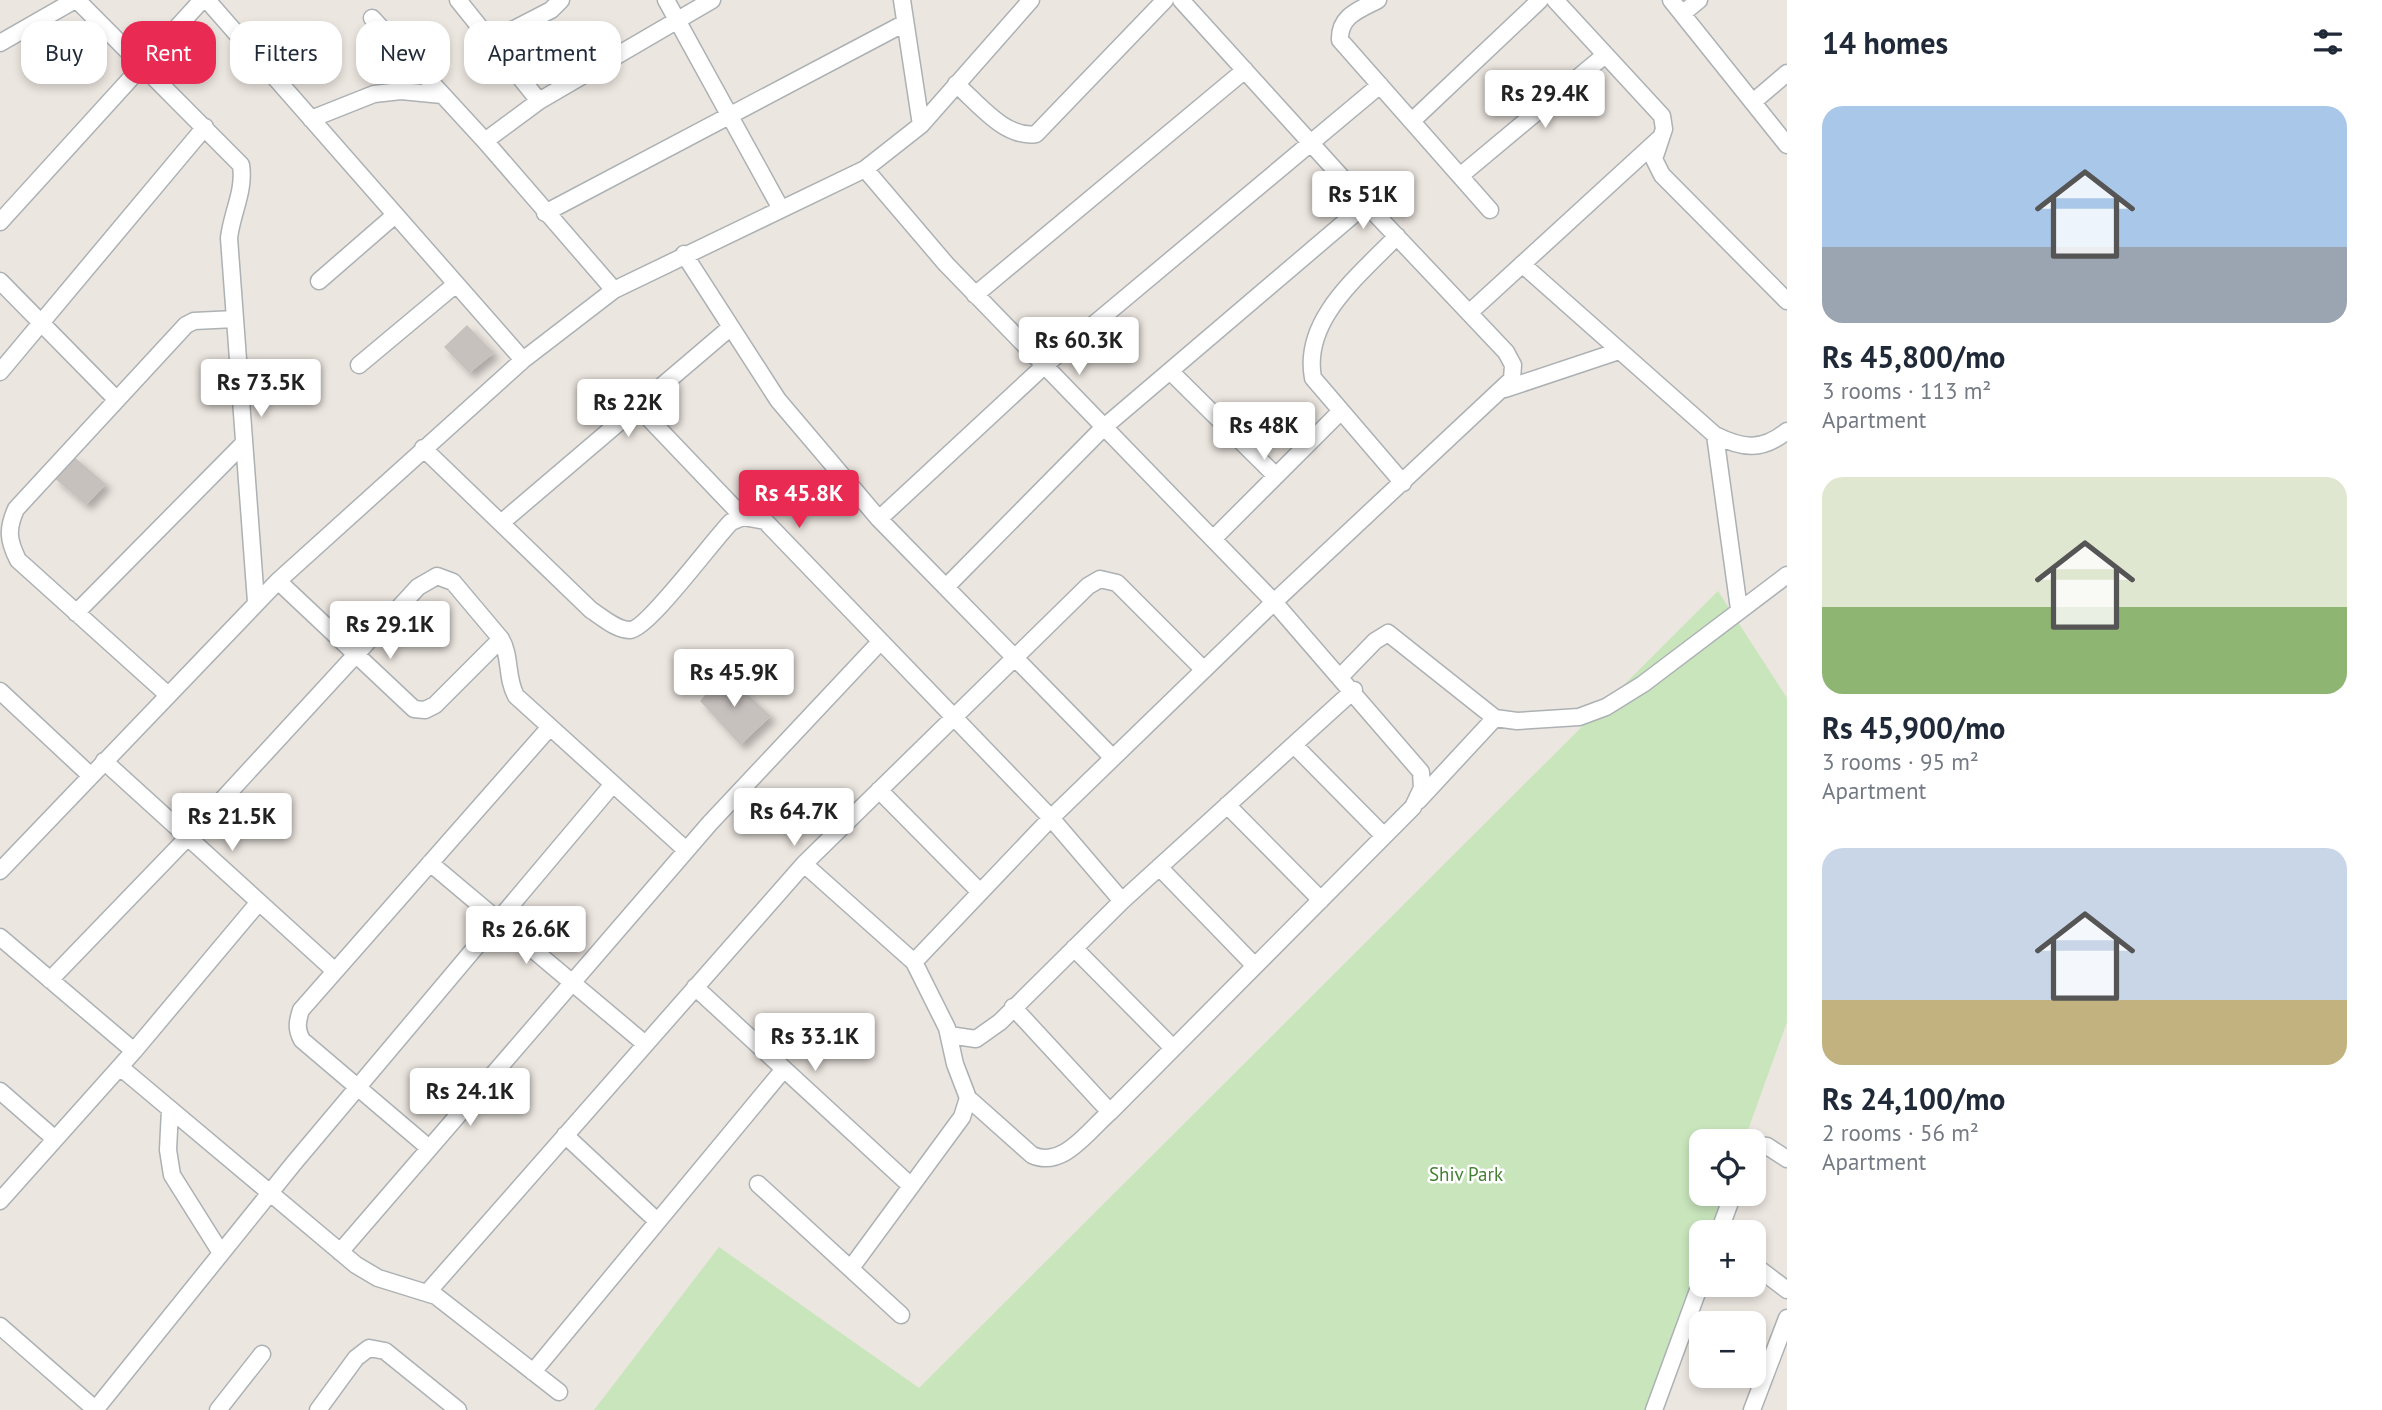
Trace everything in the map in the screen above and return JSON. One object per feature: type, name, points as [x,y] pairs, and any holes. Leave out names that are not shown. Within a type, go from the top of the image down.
[{"type":"street","points":[[0,43],[76,0],[121,46]]},
{"type":"street","points":[[184,21],[205,0],[523,360]]},
{"type":"street","points":[[458,0],[474,21]]},
{"type":"street","points":[[530,21],[551,10],[561,0]]},
{"type":"street","points":[[666,0],[781,209]]},
{"type":"street","points":[[485,141],[539,101],[677,18],[712,0]]},
{"type":"street","points":[[902,0],[921,125]]},
{"type":"street","points":[[957,84],[1013,132],[1036,134],[1165,0]]},
{"type":"street","points":[[914,962],[1051,818],[1274,602],[1505,389],[1512,379],[1513,365],[1506,352],[1309,143],[1181,0]]},
{"type":"street","points":[[1378,0],[1343,22],[1340,40],[1490,210]]},
{"type":"street","points":[[1412,121],[1540,0]]},
{"type":"street","points":[[1555,0],[1662,116],[1664,129],[1654,159],[1662,174],[1787,301]]},
{"type":"street","points":[[1671,0],[1787,145]]},
{"type":"street","points":[[1682,14],[1699,0]]},
{"type":"street","points":[[0,871],[256,602],[523,360],[614,290],[865,169],[921,125],[1025,2]]},
{"type":"street","points":[[372,18],[485,141],[614,290]]},
{"type":"street","points":[[545,213],[905,23]]},
{"type":"street","points":[[1460,176],[1605,55]]},
{"type":"street","points":[[975,295],[1245,70]]},
{"type":"street","points":[[1753,102],[1787,73]]},
{"type":"street","points":[[0,222],[123,84]]},
{"type":"street","points":[[160,84],[241,165],[243,181],[231,219],[229,238],[256,602]]},
{"type":"street","points":[[525,84],[539,101]]},
{"type":"street","points":[[879,519],[1044,366],[1380,85]]},
{"type":"street","points":[[311,119],[374,94],[401,91],[442,94]]},
{"type":"street","points":[[0,372],[205,127]]},
{"type":"street","points":[[1469,313],[1661,137]]},
{"type":"street","points":[[865,169],[975,295],[1274,602],[1354,690],[1421,772],[1422,788],[1413,807]]},
{"type":"street","points":[[946,587],[1103,428],[1366,204]]},
{"type":"street","points":[[319,281],[396,215]]},
{"type":"street","points":[[1396,236],[1335,302],[1318,331],[1311,364],[1313,378],[1403,484]]},
{"type":"street","points":[[684,254],[778,400],[879,519],[1113,758]]},
{"type":"street","points":[[1522,264],[1715,435],[1737,446],[1753,448],[1772,443],[1787,431]]},
{"type":"street","points":[[0,281],[117,400]]},
{"type":"street","points":[[359,365],[456,284]]},
{"type":"street","points":[[168,695],[18,560],[9,542],[9,525],[16,509],[186,325],[194,321],[235,319]]},
{"type":"street","points":[[501,523],[731,327]]},
{"type":"street","points":[[1505,389],[1619,351]]},
{"type":"street","points":[[1170,371],[1276,476]]},
{"type":"street","points":[[638,407],[743,517],[765,522],[952,719],[1051,818],[1122,901]]},
{"type":"street","points":[[1213,539],[1341,411]]},
{"type":"street","points":[[1715,435],[1740,609]]},
{"type":"street","points":[[76,613],[244,443]]},
{"type":"street","points":[[423,448],[591,610],[614,625],[630,630],[641,626],[719,534],[731,522],[743,517]]},
{"type":"street","points":[[1341,676],[1383,634],[1388,633],[1495,718],[1517,722],[1579,718],[1633,691],[1787,575]]},
{"type":"street","points":[[50,980],[188,837],[418,587],[437,576],[453,582],[490,622],[505,646],[510,685],[516,696],[686,850]]},
{"type":"street","points":[[427,1293],[804,864],[1088,586],[1100,579],[1110,579],[1203,670]]},
{"type":"street","points":[[278,581],[414,709],[425,710],[435,705],[501,639]]},
{"type":"street","points":[[340,1252],[686,850],[880,642]]},
{"type":"street","points":[[949,1035],[976,1039],[1000,1022],[1122,901],[1354,690]]},
{"type":"street","points":[[2,697],[91,776]]},
{"type":"street","points":[[804,864],[914,962],[949,1035],[955,1064],[968,1098],[1032,1155],[1045,1161],[1057,1159],[1110,1112],[1321,900],[1413,807],[1495,718]]},
{"type":"street","points":[[429,1148],[302,1040],[297,1031],[301,1010],[550,727]]},
{"type":"street","points":[[1294,745],[1384,836]]},
{"type":"street","points":[[104,761],[335,971]]},
{"type":"street","points":[[0,1326],[96,1410],[268,1195],[613,784]]},
{"type":"street","points":[[879,790],[979,891]]},
{"type":"street","points":[[1227,805],[1321,900]]},
{"type":"street","points":[[430,863],[644,1044]]},
{"type":"street","points":[[1159,867],[1255,966]]},
{"type":"street","points":[[0,1200],[134,1051],[259,902]]},
{"type":"street","points":[[0,937],[134,1051]]},
{"type":"street","points":[[1074,948],[1173,1048]]},
{"type":"street","points":[[695,987],[911,1186]]},
{"type":"street","points":[[1013,1007],[1110,1112]]},
{"type":"street","points":[[120,1067],[268,1195],[340,1252],[378,1278],[427,1293],[559,1392]]},
{"type":"street","points":[[533,1372],[784,1069]]},
{"type":"street","points":[[0,1091],[55,1139]]},
{"type":"street","points":[[851,1268],[962,1117],[968,1098]]},
{"type":"street","points":[[170,1110],[168,1150],[172,1175],[221,1253]]},
{"type":"street","points":[[565,1135],[657,1221]]},
{"type":"street","points":[[1766,1146],[1787,1159]]},
{"type":"street","points":[[758,1184],[901,1315]]},
{"type":"street","points":[[1766,1274],[1787,1290]]},
{"type":"street","points":[[1654,1410],[1695,1297]]},
{"type":"street","points":[[1752,1410],[1787,1318]]},
{"type":"street","points":[[318,1410],[356,1358],[369,1348],[385,1351],[447,1407]]},
{"type":"street","points":[[218,1410],[262,1354]]},
{"type":"green space","name":"Shiv Park","points":[[1718,591],[1787,698],[1787,1022],[1748,1129],[1689,1129],[1689,1206],[1720,1206],[1714,1220],[1689,1220],[1689,1290],[1645,1410],[594,1410],[719,1247],[919,1388]]},
{"type":"building","points":[[467,325],[494,353],[469,373],[444,347]]},
{"type":"building","points":[[73,456],[106,484],[86,505],[54,478]]},
{"type":"building","points":[[724,673],[771,716],[740,745],[700,701]]}]
